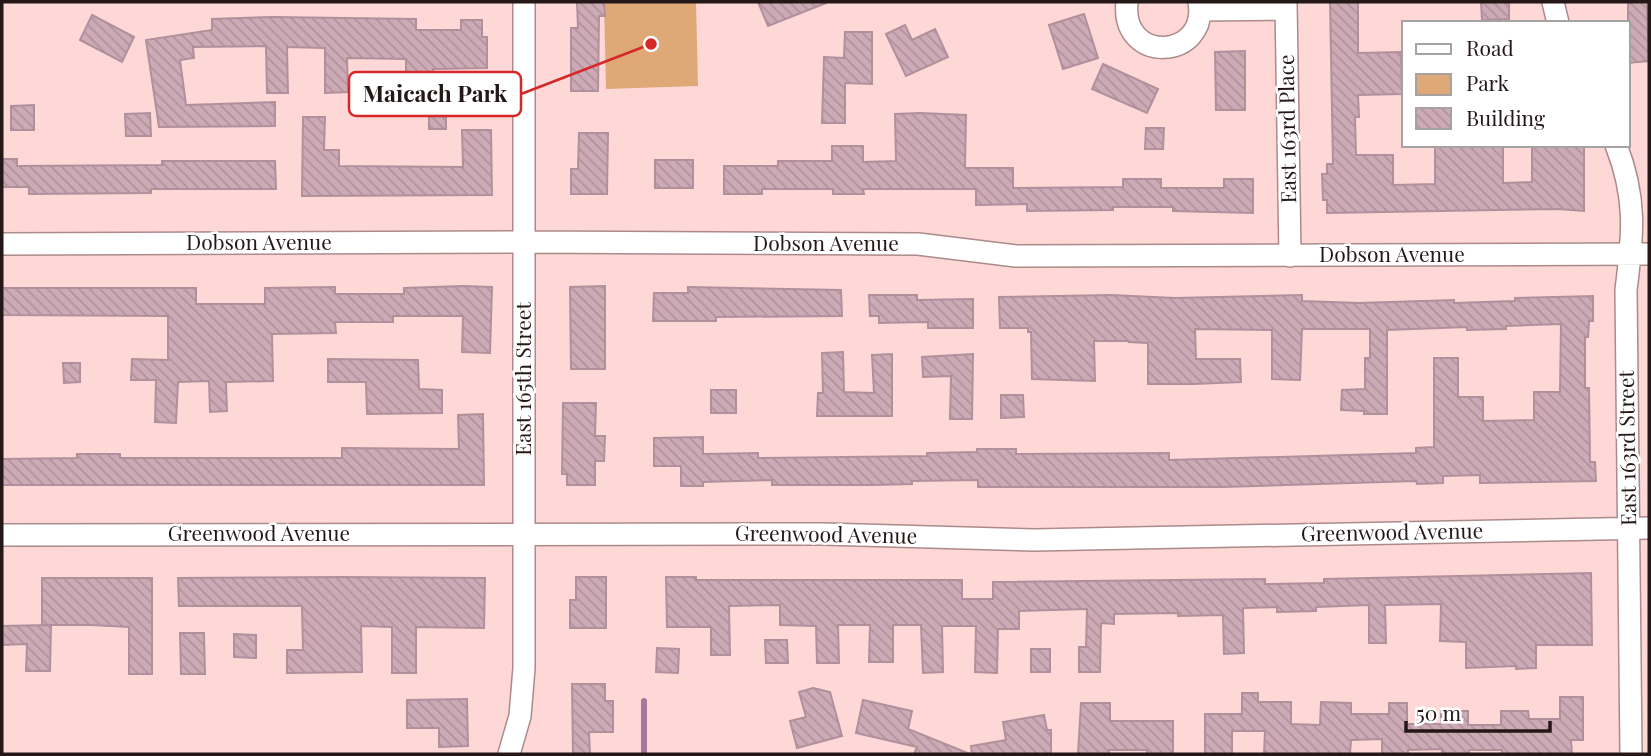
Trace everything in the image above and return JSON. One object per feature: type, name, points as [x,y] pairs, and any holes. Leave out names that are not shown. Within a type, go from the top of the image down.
[{"type":"street","name":"East 165th Street","points":[[509,754],[520,716],[523,692],[524,2]]},
{"type":"street","points":[[1126,2],[1128,25],[1135,36],[1145,44],[1157,48],[1170,48],[1182,43],[1192,34],[1199,23],[1200,6],[1286,5]]},
{"type":"street","points":[[1553,2],[1558,21]]},
{"type":"street","name":"East 163rd Place","points":[[1286,5],[1290,256]]},
{"type":"street","name":"East 163rd Street","points":[[1617,147],[1631,194],[1633,224],[1640,254],[1626,290],[1639,529],[1631,754]]},
{"type":"street","name":"Dobson Avenue","points":[[2,244],[918,244],[1016,256],[1640,254]]},
{"type":"street","name":"Greenwood Avenue","points":[[2,535],[824,534],[1034,540],[1639,529]]},
{"type":"green space","points":[[604,2],[696,2],[698,86],[606,89]]},
{"type":"building","points":[[577,2],[604,2],[605,16],[599,16],[598,91],[571,91],[571,28],[578,28]]},
{"type":"building","points":[[758,2],[826,2],[826,3],[768,26]]},
{"type":"building","points":[[1330,2],[1358,2],[1358,53],[1401,52],[1402,94],[1358,95],[1359,117],[1355,117],[1356,155],[1393,155],[1393,185],[1435,184],[1435,147],[1503,147],[1503,183],[1532,182],[1532,147],[1584,147],[1584,211],[1558,209],[1327,213],[1327,200],[1323,200],[1322,174],[1327,174],[1327,164],[1333,164]]},
{"type":"building","points":[[1481,2],[1509,2],[1509,19],[1482,20]]},
{"type":"building","points":[[1628,2],[1647,2],[1649,61],[1630,63]]},
{"type":"building","points":[[1084,14],[1098,58],[1063,69],[1049,25]]},
{"type":"building","points":[[92,15],[134,37],[122,62],[80,40]]},
{"type":"building","points":[[212,19],[416,19],[416,30],[461,30],[461,20],[482,20],[482,37],[487,37],[487,68],[433,69],[433,78],[406,78],[406,59],[347,58],[348,92],[325,93],[325,48],[287,47],[288,93],[267,93],[266,46],[193,47],[194,58],[180,60],[186,105],[275,102],[275,126],[159,127],[146,40],[212,30]]},
{"type":"building","points":[[905,25],[912,40],[935,29],[948,57],[906,76],[886,34]]},
{"type":"building","points":[[845,32],[872,32],[872,84],[845,83],[845,123],[822,123],[824,57],[844,58]]},
{"type":"building","points":[[1245,51],[1245,110],[1216,110],[1215,52]]},
{"type":"building","points":[[1103,64],[1158,89],[1147,113],[1092,89]]},
{"type":"building","points":[[429,104],[446,104],[446,129],[429,129]]},
{"type":"building","points":[[34,105],[34,130],[11,130],[11,106]]},
{"type":"building","points":[[150,113],[151,136],[126,136],[125,114]]},
{"type":"building","points":[[895,114],[966,115],[965,168],[1013,168],[1013,188],[1123,187],[1123,179],[1161,179],[1161,188],[1224,188],[1224,179],[1253,179],[1253,213],[1173,211],[1173,207],[1027,211],[1027,204],[976,205],[976,189],[863,189],[864,194],[833,194],[833,189],[762,189],[762,194],[724,194],[724,166],[778,166],[778,161],[832,161],[832,146],[863,146],[863,162],[896,161]]},
{"type":"building","points":[[303,117],[325,117],[324,150],[339,150],[339,166],[463,167],[462,130],[491,130],[492,195],[302,196]]},
{"type":"building","points":[[1146,128],[1164,128],[1163,149],[1145,149]]},
{"type":"building","points":[[579,133],[608,133],[607,194],[571,194],[571,169],[578,169]]},
{"type":"building","points":[[2,159],[17,159],[17,166],[162,165],[162,161],[275,161],[276,189],[151,189],[151,193],[29,194],[29,187],[2,187]]},
{"type":"building","points":[[655,160],[693,160],[693,188],[655,188]]},
{"type":"building","points":[[605,286],[605,369],[571,369],[570,287]]},
{"type":"building","points":[[335,287],[335,294],[404,294],[404,288],[492,287],[490,353],[462,352],[463,316],[393,316],[393,322],[335,322],[336,333],[272,334],[273,381],[226,382],[227,411],[210,412],[209,381],[178,382],[176,423],[155,422],[156,380],[131,380],[132,359],[168,360],[168,316],[2,315],[2,288],[196,288],[196,304],[265,304],[265,288]]},
{"type":"building","points":[[688,287],[841,290],[842,316],[716,317],[716,321],[653,321],[654,293],[688,293]]},
{"type":"building","points":[[869,295],[917,295],[917,300],[973,299],[973,328],[928,328],[928,322],[879,323],[879,316],[870,316]]},
{"type":"building","points":[[1111,295],[1175,298],[1302,295],[1302,301],[1359,303],[1454,300],[1454,303],[1593,296],[1593,321],[1589,321],[1588,337],[1585,337],[1585,388],[1589,388],[1590,462],[1595,462],[1596,481],[1480,483],[1480,475],[1443,476],[1443,483],[1417,484],[1416,481],[1223,487],[978,487],[978,480],[912,481],[912,484],[873,485],[772,485],[772,480],[703,482],[703,486],[681,486],[681,466],[654,466],[654,438],[703,437],[703,454],[758,453],[758,458],[927,456],[927,453],[977,452],[977,449],[1016,449],[1016,454],[1169,453],[1169,460],[1416,453],[1416,448],[1434,447],[1434,358],[1458,358],[1458,397],[1483,397],[1483,421],[1534,420],[1534,392],[1560,392],[1561,324],[1506,326],[1506,329],[1467,330],[1467,327],[1387,330],[1387,414],[1341,410],[1342,390],[1365,389],[1365,358],[1370,358],[1370,329],[1302,329],[1300,380],[1272,379],[1272,330],[1195,329],[1196,359],[1240,359],[1241,382],[1148,384],[1148,343],[1094,341],[1095,381],[1032,379],[1031,332],[1028,332],[1028,328],[1000,328],[999,297]]},
{"type":"building","points":[[843,352],[844,392],[874,393],[872,355],[892,354],[892,416],[817,416],[818,393],[823,393],[822,353]]},
{"type":"building","points":[[973,354],[972,419],[950,419],[951,376],[923,377],[922,357]]},
{"type":"building","points":[[328,359],[418,360],[419,389],[442,390],[442,413],[367,414],[366,382],[328,382]]},
{"type":"building","points":[[63,363],[80,363],[80,382],[64,383]]},
{"type":"building","points":[[711,390],[736,390],[736,413],[711,413]]},
{"type":"building","points":[[1001,395],[1023,395],[1024,417],[1001,418]]},
{"type":"building","points":[[563,403],[596,403],[595,436],[605,436],[604,461],[595,461],[595,485],[567,485],[567,474],[562,474]]},
{"type":"building","points":[[483,414],[484,485],[2,485],[2,459],[77,458],[77,454],[120,454],[120,458],[342,458],[342,448],[459,449],[458,415]]},
{"type":"building","points":[[1591,573],[1592,645],[1536,645],[1536,668],[1466,668],[1466,642],[1440,641],[1441,604],[1385,605],[1386,643],[1369,643],[1369,605],[1277,612],[1277,607],[1243,608],[1244,653],[1224,654],[1223,615],[1114,614],[1114,624],[1101,623],[1100,672],[1079,672],[1079,647],[1086,647],[1087,609],[1019,611],[1019,629],[998,629],[997,673],[975,672],[976,626],[942,626],[943,672],[923,673],[921,625],[893,625],[893,662],[869,662],[870,625],[838,625],[839,663],[817,663],[816,626],[780,625],[780,605],[729,606],[730,655],[711,655],[711,627],[667,627],[666,577],[696,577],[696,580],[962,580],[962,599],[993,599],[993,582],[1265,579],[1265,584],[1324,583],[1324,579]]},
{"type":"building","points":[[576,577],[606,577],[606,628],[570,628],[570,600],[576,600]]},
{"type":"building","points":[[42,578],[152,578],[152,674],[129,674],[129,627],[91,625],[51,625],[50,671],[26,671],[27,644],[2,645],[2,626],[50,625],[42,625]]},
{"type":"building","points":[[178,578],[485,578],[484,628],[416,627],[416,673],[392,673],[392,627],[361,626],[362,672],[287,673],[287,650],[303,650],[302,606],[179,606]]},
{"type":"building","points":[[180,633],[204,633],[205,674],[181,674]]},
{"type":"building","points":[[234,634],[256,635],[256,658],[234,657]]},
{"type":"building","points":[[765,640],[787,640],[788,663],[766,663]]},
{"type":"building","points":[[657,648],[679,649],[678,673],[656,672]]},
{"type":"building","points":[[1031,649],[1050,649],[1050,672],[1031,672]]},
{"type":"building","points":[[572,684],[605,684],[605,701],[613,701],[613,732],[589,732],[590,754],[573,754]]},
{"type":"building","points":[[813,688],[830,692],[842,736],[797,748],[790,721],[806,717],[799,692]]},
{"type":"building","points":[[1242,693],[1258,693],[1258,702],[1291,702],[1291,724],[1320,725],[1321,702],[1351,703],[1351,714],[1389,714],[1389,703],[1407,703],[1407,724],[1441,724],[1441,711],[1468,711],[1468,725],[1501,725],[1501,711],[1528,711],[1529,719],[1560,719],[1560,697],[1583,697],[1583,740],[1571,740],[1572,754],[1502,754],[1502,750],[1469,750],[1469,754],[1442,754],[1442,749],[1408,750],[1408,754],[1382,754],[1382,739],[1351,740],[1350,754],[1264,754],[1265,731],[1232,731],[1232,754],[1205,754],[1205,714],[1242,714]]},
{"type":"building","points":[[467,699],[468,746],[439,747],[439,728],[407,728],[407,700]]},
{"type":"building","points":[[863,700],[912,711],[908,729],[970,754],[914,754],[917,747],[856,733]]},
{"type":"building","points":[[1081,703],[1110,703],[1110,721],[1173,721],[1173,754],[1147,754],[1147,750],[1109,750],[1109,754],[1078,754]]},
{"type":"building","points":[[1044,715],[1047,730],[1051,730],[1051,754],[972,754],[971,746],[1006,740],[1003,722]]},
{"type":"waterway","points":[[644,701],[644,754]]},
{"type":"place","name":"Maicach Park","points":[[651,44]]}]
